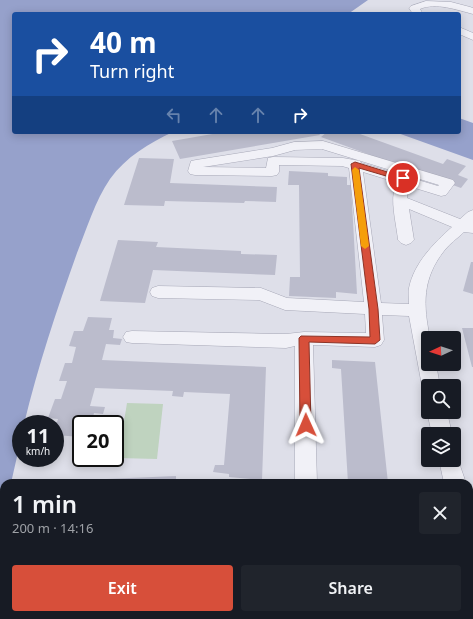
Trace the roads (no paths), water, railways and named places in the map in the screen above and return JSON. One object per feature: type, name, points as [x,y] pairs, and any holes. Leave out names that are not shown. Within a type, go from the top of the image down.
[{"type":"street","points":[[417,12],[414,8],[417,3],[424,1],[451,3],[473,14]]},
{"type":"street","points":[[461,31],[473,38]]},
{"type":"street","points":[[273,157],[272,172],[195,171],[196,164],[273,157],[355,164],[403,178],[441,192],[448,183],[323,145],[294,146],[273,157]]},
{"type":"street","points":[[132,337],[286,341],[304,338],[375,340],[373,309],[355,164]]},
{"type":"street","points":[[403,178],[400,200],[406,240]]},
{"type":"street","points":[[400,200],[469,223]]},
{"type":"street","points":[[430,379],[417,310],[417,289],[421,276],[438,248],[469,223]]},
{"type":"street","points":[[158,292],[261,294],[294,305],[417,310]]},
{"type":"street","points":[[304,338],[306,479]]},
{"type":"street","points":[[451,467],[454,479]]},
{"type":"water","points":[[0,0],[368,0],[351,12],[12,12],[12,134],[169,134],[138,151],[123,164],[110,179],[96,205],[55,316],[26,415],[12,415],[12,467],[15,467],[12,479],[0,479]]},
{"type":"water","points":[[461,119],[473,123],[473,160],[401,134],[461,134]]}]
